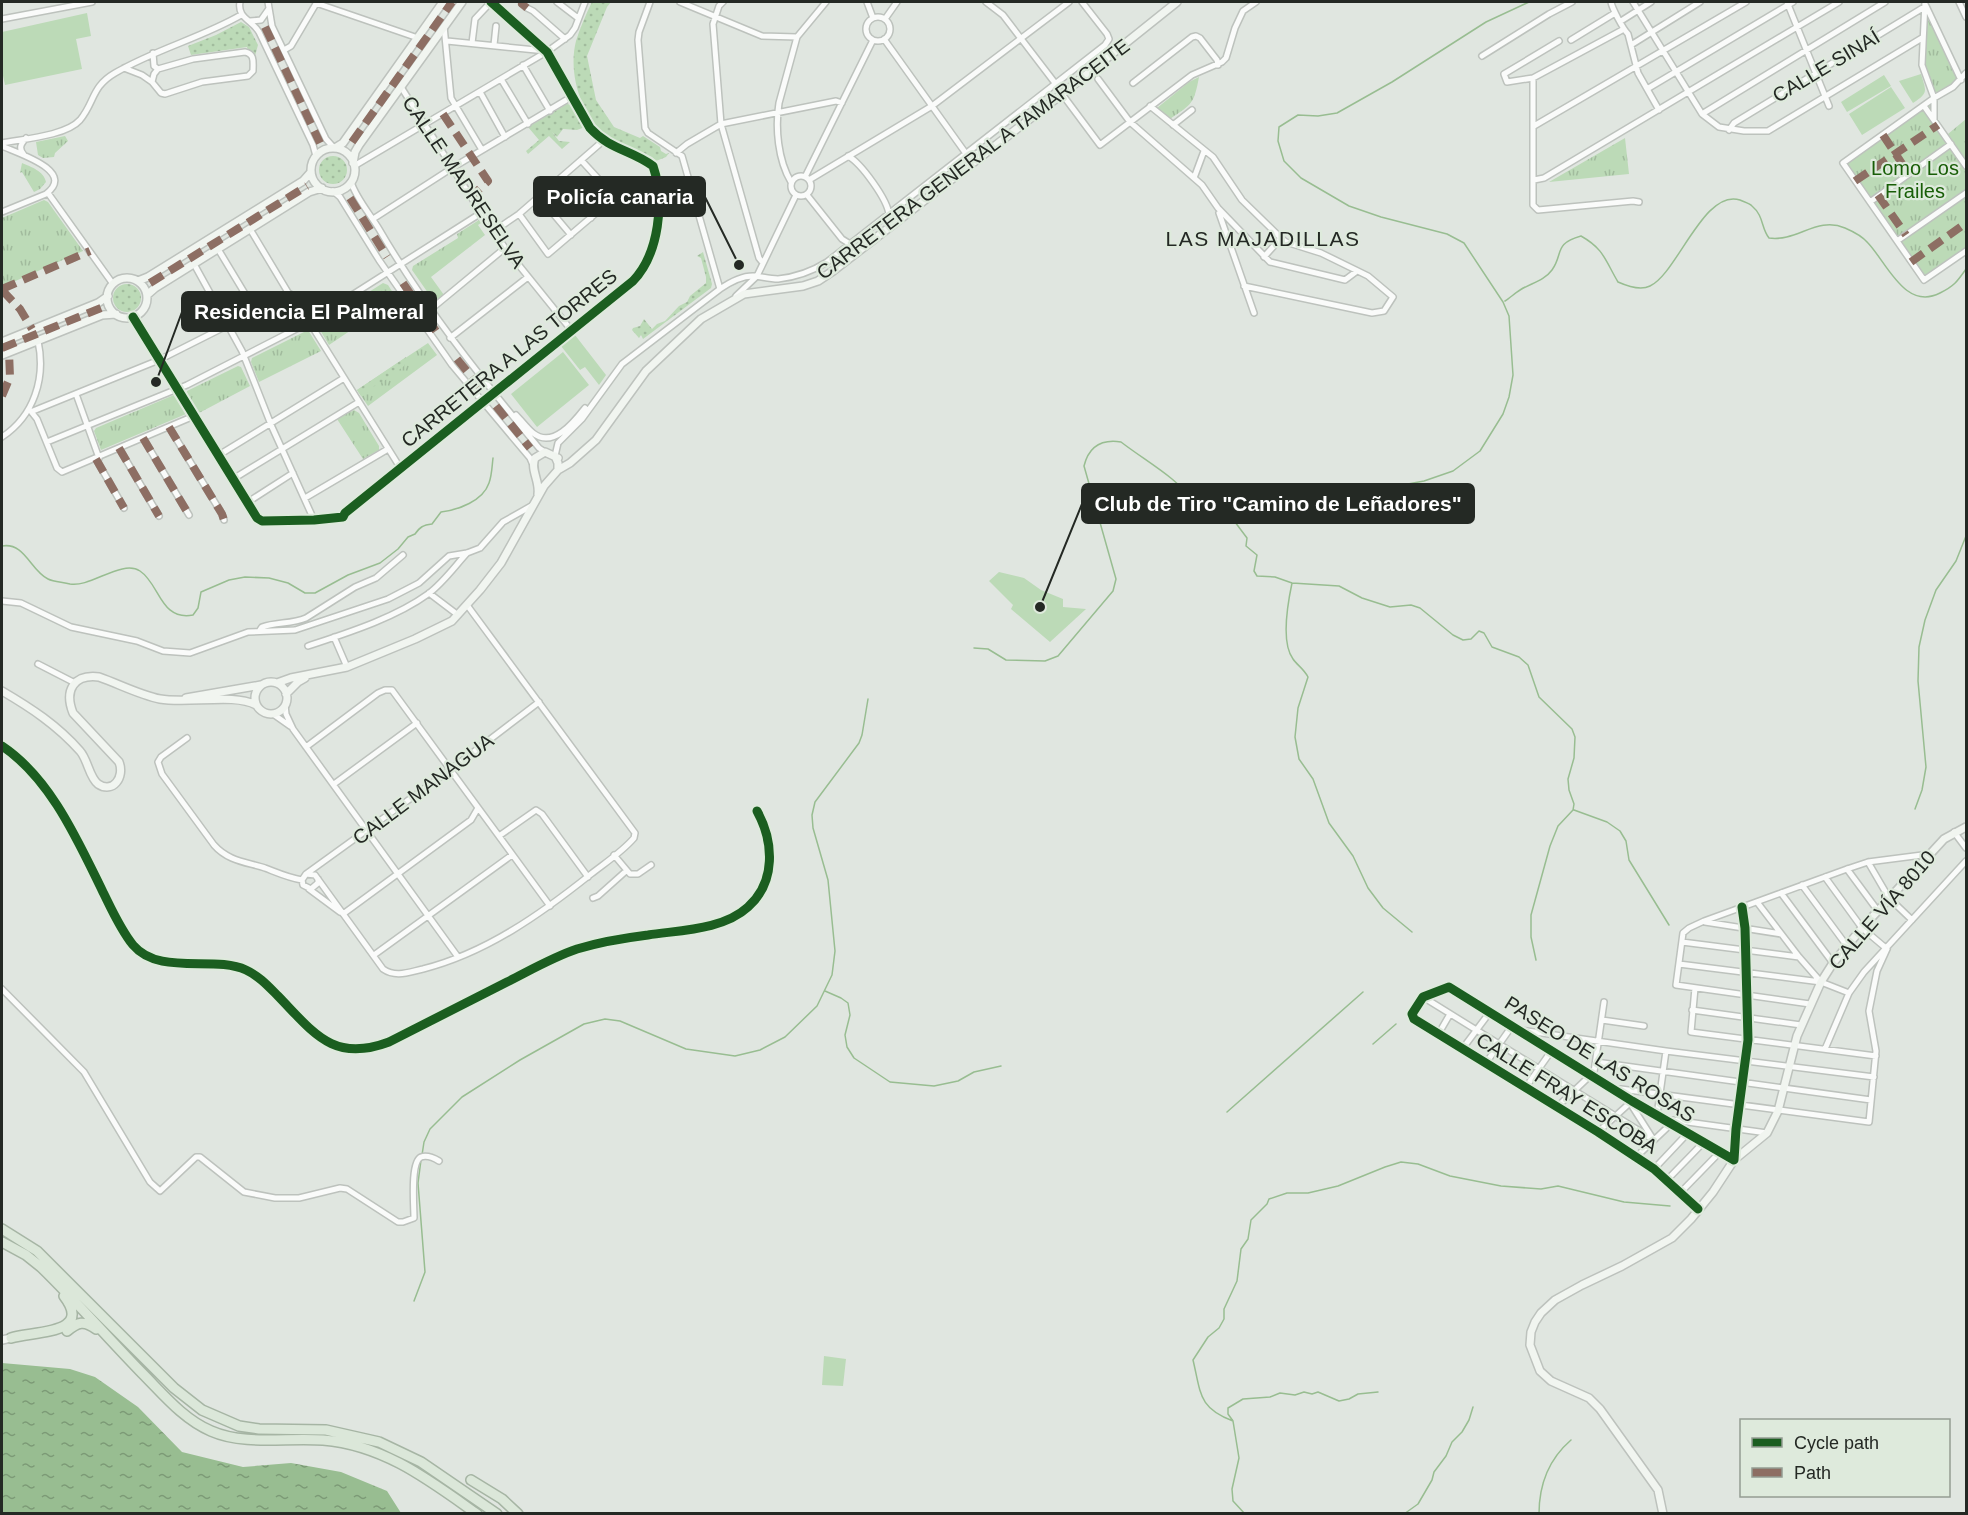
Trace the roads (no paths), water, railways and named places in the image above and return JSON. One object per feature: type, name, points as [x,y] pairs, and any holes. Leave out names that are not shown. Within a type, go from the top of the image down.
[{"type":"highway","points":[[2,1229],[45,1259],[190,1403],[217,1418],[239,1426],[259,1429],[326,1430],[379,1442],[421,1462],[497,1514]]},
{"type":"highway","points":[[3,1242],[53,1284],[68,1301],[72,1313],[68,1324],[58,1330],[6,1339]]},
{"type":"highway","points":[[3,1242],[27,1255],[41,1268],[114,1344],[197,1424],[232,1438],[324,1440],[377,1452],[416,1471],[477,1514]]},
{"type":"highway","points":[[6,1339],[56,1335],[65,1332],[75,1324],[85,1322],[114,1344]]},
{"type":"highway","points":[[239,1426],[322,1423]]},
{"type":"highway","points":[[471,1480],[502,1499],[518,1514]]},
{"type":"street","points":[[2,20],[92,2]]},
{"type":"street","points":[[138,281],[303,181],[311,172],[316,156],[313,145],[259,32],[241,15],[240,2]]},
{"type":"street","points":[[268,2],[270,19],[326,139],[334,148],[346,153],[354,164]]},
{"type":"street","points":[[284,50],[291,46],[316,2],[418,38]]},
{"type":"street","points":[[316,156],[324,150],[343,143],[443,2]]},
{"type":"street","points":[[333,191],[345,188],[351,182],[355,152],[462,2]]},
{"type":"street","points":[[472,43],[475,19],[491,2],[547,52],[590,128],[603,141],[519,214],[494,231]]},
{"type":"street","points":[[557,2],[578,18]]},
{"type":"street","points":[[354,164],[456,107],[547,52],[565,39],[575,28],[585,2]]},
{"type":"street","points":[[650,2],[638,40],[645,128],[648,133],[682,156],[714,259],[720,289]]},
{"type":"street","points":[[680,2],[762,36],[797,37]]},
{"type":"street","points":[[723,2],[713,24],[721,124],[759,258],[763,263]]},
{"type":"street","points":[[826,2],[797,37],[777,113],[779,147],[784,170],[796,195],[802,197],[807,195],[811,189],[807,178],[813,162],[873,40]]},
{"type":"street","points":[[867,2],[873,18]]},
{"type":"street","points":[[885,19],[897,2]]},
{"type":"street","points":[[986,2],[1003,15],[1055,83]]},
{"type":"street","points":[[791,182],[796,177],[807,178],[824,171],[932,106],[1069,2]]},
{"type":"street","points":[[505,407],[536,435],[549,438],[558,434],[570,425],[595,398],[622,364],[720,289],[745,277],[776,279],[795,277],[810,272],[827,262],[1105,45],[1109,39],[1082,2]]},
{"type":"street","name":"CARRETERA GENERAL A TAMARACEITE","points":[[555,473],[577,458],[596,440],[657,359],[701,318],[749,293],[787,289],[818,281],[1062,94],[1177,2]]},
{"type":"street","points":[[1062,94],[1100,145],[1192,75],[1218,65],[1226,58],[1243,11],[1256,2]]},
{"type":"street","points":[[1482,56],[1572,2]]},
{"type":"street","points":[[1611,2],[1628,34],[1636,67],[1659,110]]},
{"type":"street","points":[[1633,2],[1702,114],[1711,123],[1729,130],[1768,131],[1922,38]]},
{"type":"street","points":[[1622,21],[1651,2]]},
{"type":"street","points":[[1631,45],[1700,2]]},
{"type":"street","points":[[1534,126],[1746,2]]},
{"type":"street","points":[[1647,89],[1790,2],[1797,27],[1829,106]]},
{"type":"street","points":[[1534,180],[1544,178],[1839,2]]},
{"type":"street","points":[[1702,114],[1885,2]]},
{"type":"street","points":[[1959,2],[1966,17]]},
{"type":"street","points":[[1926,4],[1922,65],[1934,98],[1934,120]]},
{"type":"street","points":[[1926,4],[1961,80]]},
{"type":"street","name":"CALLE SINAÍ","points":[[1729,130],[1734,123],[1926,4]]},
{"type":"street","points":[[526,8],[533,11],[565,39]]},
{"type":"street","points":[[248,20],[261,20],[268,10]]},
{"type":"street","points":[[1571,40],[1615,13]]},
{"type":"street","points":[[2,144],[68,129],[85,113],[95,90],[124,68],[153,53],[216,29],[241,15]]},
{"type":"street","points":[[873,40],[867,34],[866,27],[877,16],[885,19],[890,29],[884,39]]},
{"type":"street","name":"CALLE MADRESELVA","points":[[444,26],[452,98],[482,150]]},
{"type":"street","points":[[494,45],[496,26]]},
{"type":"street","points":[[1559,41],[1504,74],[1507,82],[1533,78],[1624,29]]},
{"type":"street","points":[[1133,83],[1196,36],[1217,60],[1218,65]]},
{"type":"street","points":[[873,40],[884,39]]},
{"type":"street","points":[[884,39],[972,162]]},
{"type":"street","points":[[434,41],[445,44],[446,48]]},
{"type":"street","points":[[447,41],[547,52]]},
{"type":"street","points":[[124,68],[142,75],[152,82],[160,93],[165,94],[202,82],[248,76],[253,71],[253,57],[245,52],[193,59],[142,75]]},
{"type":"street","points":[[153,53],[152,61],[158,69]]},
{"type":"street","points":[[523,65],[550,111]]},
{"type":"street","points":[[152,82],[158,69]]},
{"type":"street","points":[[1966,73],[1961,80],[1843,163],[1924,280],[1966,251]]},
{"type":"street","points":[[1533,78],[1533,205],[1538,210],[1639,202]]},
{"type":"street","points":[[501,79],[528,124]]},
{"type":"street","points":[[1098,80],[1130,122],[1202,185],[1218,208],[1264,257],[1275,264],[1345,280],[1357,271]]},
{"type":"street","name":"CALLE MADRESELVA","points":[[401,87],[494,231],[572,331]]},
{"type":"street","points":[[1924,106],[1930,90]]},
{"type":"street","points":[[480,92],[505,137]]},
{"type":"street","points":[[373,219],[452,168],[573,96]]},
{"type":"street","points":[[676,153],[721,124],[836,101],[842,103]]},
{"type":"street","points":[[1150,106],[1213,157],[1250,208],[1286,242],[1320,253],[1368,276],[1392,297],[1383,311],[1372,314],[1244,286]]},
{"type":"street","points":[[1924,106],[1966,166]]},
{"type":"street","points":[[1173,125],[1192,110]]},
{"type":"street","points":[[26,138],[20,150],[26,157]]},
{"type":"street","name":"CARRETERA A LAS TORRES","points":[[314,520],[343,517],[345,513],[633,281],[643,267],[655,236],[658,190],[653,166],[603,141]]},
{"type":"street","points":[[966,154],[975,156],[988,146],[999,142]]},
{"type":"street","points":[[2,144],[48,168],[53,175],[54,184],[48,193],[2,212]]},
{"type":"street","points":[[1870,202],[1951,144]]},
{"type":"street","points":[[1194,178],[1204,151]]},
{"type":"street","points":[[848,156],[858,163],[886,202],[889,215]]},
{"type":"street","points":[[519,214],[548,254],[591,218],[615,197],[581,160]]},
{"type":"street","points":[[813,162],[824,171]]},
{"type":"street","points":[[2,601],[21,603],[71,627],[137,641],[170,652],[190,653],[249,632],[295,630],[388,599],[418,583],[449,556],[467,553],[483,546],[503,522],[533,505],[539,489],[530,458],[446,357],[388,273],[340,197],[333,191],[322,188],[315,181],[311,172]]},
{"type":"street","points":[[558,180],[591,218]]},
{"type":"street","points":[[351,182],[400,265],[430,310],[538,448],[566,461],[577,458]]},
{"type":"street","points":[[147,295],[309,192],[322,188]]},
{"type":"street","points":[[48,193],[113,284]]},
{"type":"street","points":[[1897,241],[1966,193]]},
{"type":"street","points":[[734,299],[757,276],[796,195]]},
{"type":"street","points":[[807,195],[842,239],[850,244]]},
{"type":"street","points":[[539,197],[571,235]]},
{"type":"street","points":[[1218,208],[1254,313]]},
{"type":"street","points":[[47,442],[187,385],[308,323],[482,213]]},
{"type":"street","points":[[250,229],[401,469]]},
{"type":"street","points":[[1264,257],[1281,238]]},
{"type":"street","points":[[430,310],[506,248]]},
{"type":"street","points":[[218,249],[256,312]]},
{"type":"street","points":[[133,317],[259,520],[314,520],[243,355],[194,264]]},
{"type":"street","points":[[450,338],[528,276]]},
{"type":"street","points":[[2,355],[102,315],[116,314],[127,318],[133,317],[144,310],[147,295],[142,284],[125,278],[113,284],[108,296],[109,306],[116,314]]},
{"type":"street","points":[[2,437],[31,410],[159,360],[290,294]]},
{"type":"street","points":[[2,342],[98,303],[108,296]]},
{"type":"street","points":[[38,341],[39,382],[31,410],[60,472],[194,416]]},
{"type":"street","points":[[219,455],[344,378]]},
{"type":"street","points":[[76,394],[97,458],[124,508]]},
{"type":"street","points":[[181,700],[269,682],[277,683],[347,667],[444,626],[458,615],[501,563],[544,486],[555,473],[558,463],[555,456],[558,443],[582,419],[595,398]]},
{"type":"street","points":[[233,479],[359,402]]},
{"type":"street","points":[[169,427],[224,520]]},
{"type":"street","points":[[143,438],[189,515]]},
{"type":"street","points":[[119,448],[159,516]]},
{"type":"street","points":[[305,498],[388,449]]},
{"type":"street","points":[[533,465],[536,458],[545,452]]},
{"type":"street","points":[[248,502],[293,473]]},
{"type":"street","points":[[535,473],[542,477],[555,473]]},
{"type":"street","points":[[308,646],[397,612],[429,593],[467,553]]},
{"type":"street","points":[[260,630],[269,624],[297,622],[306,618],[355,587],[376,578],[403,555]]},
{"type":"street","points":[[429,593],[458,615]]},
{"type":"street","points":[[302,880],[306,874],[315,875],[383,969],[390,974],[399,974],[458,957],[529,920],[588,877],[631,841],[635,832],[467,605]]},
{"type":"street","points":[[334,637],[347,667]]},
{"type":"street","points":[[38,664],[75,683]]},
{"type":"street","points":[[312,675],[298,682],[286,694],[286,714],[293,729],[430,915],[458,957]]},
{"type":"street","points":[[2,691],[51,722],[81,753],[98,784],[104,786],[111,786],[121,777],[122,769],[119,762],[73,712],[69,703],[69,695],[75,683],[81,678],[99,677],[158,698],[191,701],[242,699],[256,705],[263,712],[273,714],[293,729]]},
{"type":"street","points":[[277,683],[286,694]]},
{"type":"street","points":[[256,705],[255,695],[261,685]]},
{"type":"street","points":[[306,747],[378,693],[388,689],[393,691],[550,906]]},
{"type":"street","name":"CALLE MANAGUA","points":[[306,874],[450,770],[539,702]]},
{"type":"street","points":[[273,714],[282,710],[285,705]]},
{"type":"street","points":[[334,784],[417,723]]},
{"type":"street","points":[[187,738],[161,757],[158,762],[162,774],[214,845],[221,853],[238,861],[292,879],[302,880]]},
{"type":"street","points":[[2,746],[34,776],[51,797],[80,846],[115,915],[129,939],[141,953],[168,962],[244,969],[267,984],[311,1030],[339,1048],[375,1047],[389,1042],[574,950],[616,940],[717,924],[732,917],[753,902],[760,893],[769,872],[769,839],[765,825],[757,812]]},
{"type":"street","points":[[342,913],[471,820],[478,808]]},
{"type":"street","points":[[499,836],[536,810],[542,814],[588,877]]},
{"type":"street","name":"CALLE VÍA 8010","points":[[1663,1514],[1658,1490],[1600,1409],[1589,1398],[1551,1381],[1540,1371],[1530,1345],[1530,1332],[1541,1313],[1555,1300],[1658,1247],[1679,1232],[1734,1160],[1767,1132],[1778,1111],[1801,1025],[1821,982],[1833,963],[1944,839],[1966,827]]},
{"type":"street","points":[[1954,832],[1966,848]]},
{"type":"street","points":[[1810,1004],[1676,985],[1683,933],[1704,921],[1868,862],[1930,854]]},
{"type":"street","points":[[374,955],[513,855]]},
{"type":"street","points":[[614,855],[630,874],[638,874],[651,865]]},
{"type":"street","points":[[1825,1049],[1849,993],[1864,972],[1966,861]]},
{"type":"street","points":[[1868,862],[1889,898],[1912,920]]},
{"type":"street","points":[[1847,869],[1878,911]]},
{"type":"street","points":[[593,898],[626,871]]},
{"type":"street","points":[[1825,877],[1862,928],[1887,949]]},
{"type":"street","points":[[306,888],[315,887],[318,879]]},
{"type":"street","points":[[302,880],[306,888],[342,913]]},
{"type":"street","points":[[1802,885],[1847,946]]},
{"type":"street","points":[[1781,893],[1833,963]]},
{"type":"street","points":[[1757,902],[1821,982]]},
{"type":"street","points":[[1734,1160],[1748,1040],[1745,928],[1742,907]]},
{"type":"street","points":[[1704,921],[1781,934]]},
{"type":"street","points":[[1682,942],[1799,957]]},
{"type":"street","points":[[1616,1090],[1869,1122],[1876,1056],[1869,1011],[1877,971],[1887,949]]},
{"type":"street","points":[[1679,964],[1821,982],[1849,993]]},
{"type":"street","name":"PASEO DE LAS ROSAS","points":[[1423,997],[1449,987],[1702,1144],[1734,1160]]},
{"type":"street","points":[[1695,988],[1691,1032],[1876,1056]]},
{"type":"street","points":[[2,989],[84,1072],[150,1182],[160,1191],[196,1157],[200,1156],[244,1192],[275,1198],[299,1198],[340,1188],[347,1189],[398,1222],[403,1222],[414,1218],[413,1170],[417,1160],[429,1157],[439,1161]]},
{"type":"street","points":[[1423,997],[1654,1140]]},
{"type":"street","name":"CALLE FRAY ESCOBA","points":[[1423,997],[1412,1014],[1414,1019],[1654,1169],[1698,1209]]},
{"type":"street","points":[[1557,1107],[1592,1076],[1604,1002]]},
{"type":"street","points":[[1692,1010],[1801,1025]]},
{"type":"street","points":[[1463,1048],[1490,1012]]},
{"type":"street","points":[[1438,1033],[1450,1014]]},
{"type":"street","points":[[1602,1020],[1644,1026]]},
{"type":"street","points":[[1486,1063],[1512,1026]]},
{"type":"street","points":[[1519,1029],[1747,1062],[1874,1077]]},
{"type":"street","points":[[1526,1087],[1552,1050]]},
{"type":"street","points":[[1657,1115],[1666,1051]]},
{"type":"street","points":[[1596,1062],[1871,1100]]},
{"type":"street","points":[[1598,1132],[1632,1101]]},
{"type":"street","points":[[1632,1101],[1632,1106],[1654,1140]]},
{"type":"street","points":[[1636,1157],[1673,1120],[1767,1132]]},
{"type":"street","points":[[1654,1169],[1687,1134]]},
{"type":"street","points":[[1666,1181],[1702,1144]]},
{"type":"street","points":[[1680,1193],[1719,1153]]},
{"type":"water","points":[[2,1363],[70,1369],[95,1377],[138,1407],[182,1452],[243,1467],[291,1463],[341,1472],[387,1491],[401,1513],[2,1513]]},
{"type":"waterway","points":[[974,648],[988,649],[1006,660],[1045,661],[1058,656],[1113,591],[1116,579],[1084,466],[1089,453],[1102,443],[1121,442],[1166,474],[1199,502],[1231,517],[1424,481],[1453,471],[1480,451],[1503,414],[1513,375],[1509,316],[1503,302],[1464,243],[1447,234],[1349,206],[1301,178],[1284,161],[1278,141],[1279,127],[1298,115],[1318,116],[1337,113],[1392,82],[1486,22],[1529,2]]},
{"type":"waterway","points":[[1505,301],[1549,274],[1566,242],[1581,236],[1599,250],[1618,282],[1638,288],[1650,286],[1670,266],[1703,219],[1715,207],[1727,200],[1740,200],[1752,206],[1759,214],[1769,238],[1789,236],[1825,225],[1835,225],[1851,231],[1868,243],[1898,282],[1917,296],[1928,297],[1940,293],[1955,283],[1966,269]]},
{"type":"waterway","points":[[2,546],[10,546],[22,552],[48,579],[70,584],[87,582],[115,571],[133,568],[147,577],[167,607],[182,615],[193,615],[198,608],[201,592],[229,580],[245,577],[269,578],[288,583],[305,593],[315,593],[348,575],[380,563],[398,549],[408,537],[422,527],[432,524],[441,512],[462,507],[476,500],[486,489],[490,480],[493,458]]},
{"type":"waterway","points":[[1232,518],[1247,538],[1246,546],[1257,555],[1254,571],[1257,576],[1275,577],[1292,583],[1339,586],[1362,598],[1390,607],[1411,605],[1420,608],[1453,635],[1463,640],[1471,639],[1479,631],[1484,633],[1492,647],[1519,657],[1528,665],[1539,697],[1572,729],[1575,737],[1574,758],[1568,779],[1574,804],[1573,810],[1558,826],[1550,846],[1531,915],[1531,937],[1536,960]]},
{"type":"waterway","points":[[1915,809],[1922,790],[1926,767],[1918,681],[1919,647],[1925,620],[1936,590],[1956,561],[1966,536]]},
{"type":"waterway","points":[[1292,583],[1286,622],[1287,643],[1293,659],[1308,677],[1298,708],[1295,737],[1299,759],[1313,779],[1329,823],[1353,856],[1368,888],[1383,908],[1412,932]]},
{"type":"waterway","points":[[422,1155],[424,1142],[430,1129],[462,1097],[520,1060],[584,1024],[605,1019],[620,1021],[686,1049],[735,1056],[760,1050],[785,1037],[817,1006],[832,975],[835,951],[828,880],[813,828],[812,815],[815,802],[859,743],[868,699]]},
{"type":"waterway","points":[[1574,810],[1607,822],[1620,831],[1626,841],[1629,860],[1669,925]]},
{"type":"waterway","points":[[825,991],[848,1003],[850,1015],[845,1035],[847,1047],[854,1058],[890,1082],[934,1086],[958,1081],[974,1072],[1001,1066]]},
{"type":"waterway","points":[[1227,1112],[1363,992]]},
{"type":"waterway","points":[[1373,1044],[1396,1024]]},
{"type":"waterway","points":[[414,1301],[425,1272],[418,1183],[421,1160]]},
{"type":"waterway","points":[[1233,1421],[1213,1411],[1207,1405],[1200,1390],[1193,1360],[1208,1337],[1219,1328],[1224,1319],[1224,1309],[1237,1281],[1241,1249],[1248,1239],[1251,1220],[1269,1199],[1287,1193],[1308,1193],[1338,1186],[1401,1162],[1418,1164],[1450,1176],[1501,1186],[1541,1189],[1558,1186],[1624,1202],[1670,1206]]},
{"type":"waterway","points":[[1245,1514],[1233,1501],[1232,1489],[1239,1458],[1233,1421],[1228,1414],[1228,1408],[1243,1399],[1270,1397],[1280,1393],[1295,1395],[1304,1392],[1312,1394],[1318,1392],[1339,1401],[1358,1394],[1378,1392]]},
{"type":"waterway","points":[[1404,1514],[1418,1504],[1452,1442],[1469,1420],[1473,1407]]},
{"type":"waterway","points":[[1539,1514],[1539,1503],[1547,1473],[1563,1447],[1571,1440]]},
{"type":"place","name":"Policía canaria","points":[[739,265]]},
{"type":"place","name":"Residencia El Palmeral","points":[[156,382]]},
{"type":"place","name":"Club de Tiro \"Camino de Leñadores\"","points":[[1040,607]]},
{"type":"district","name":"LAS MAJADILLAS","points":[[1263,239]]},
{"type":"park label","name":"Lomo Los Frailes","points":[[1915,180]]}]
